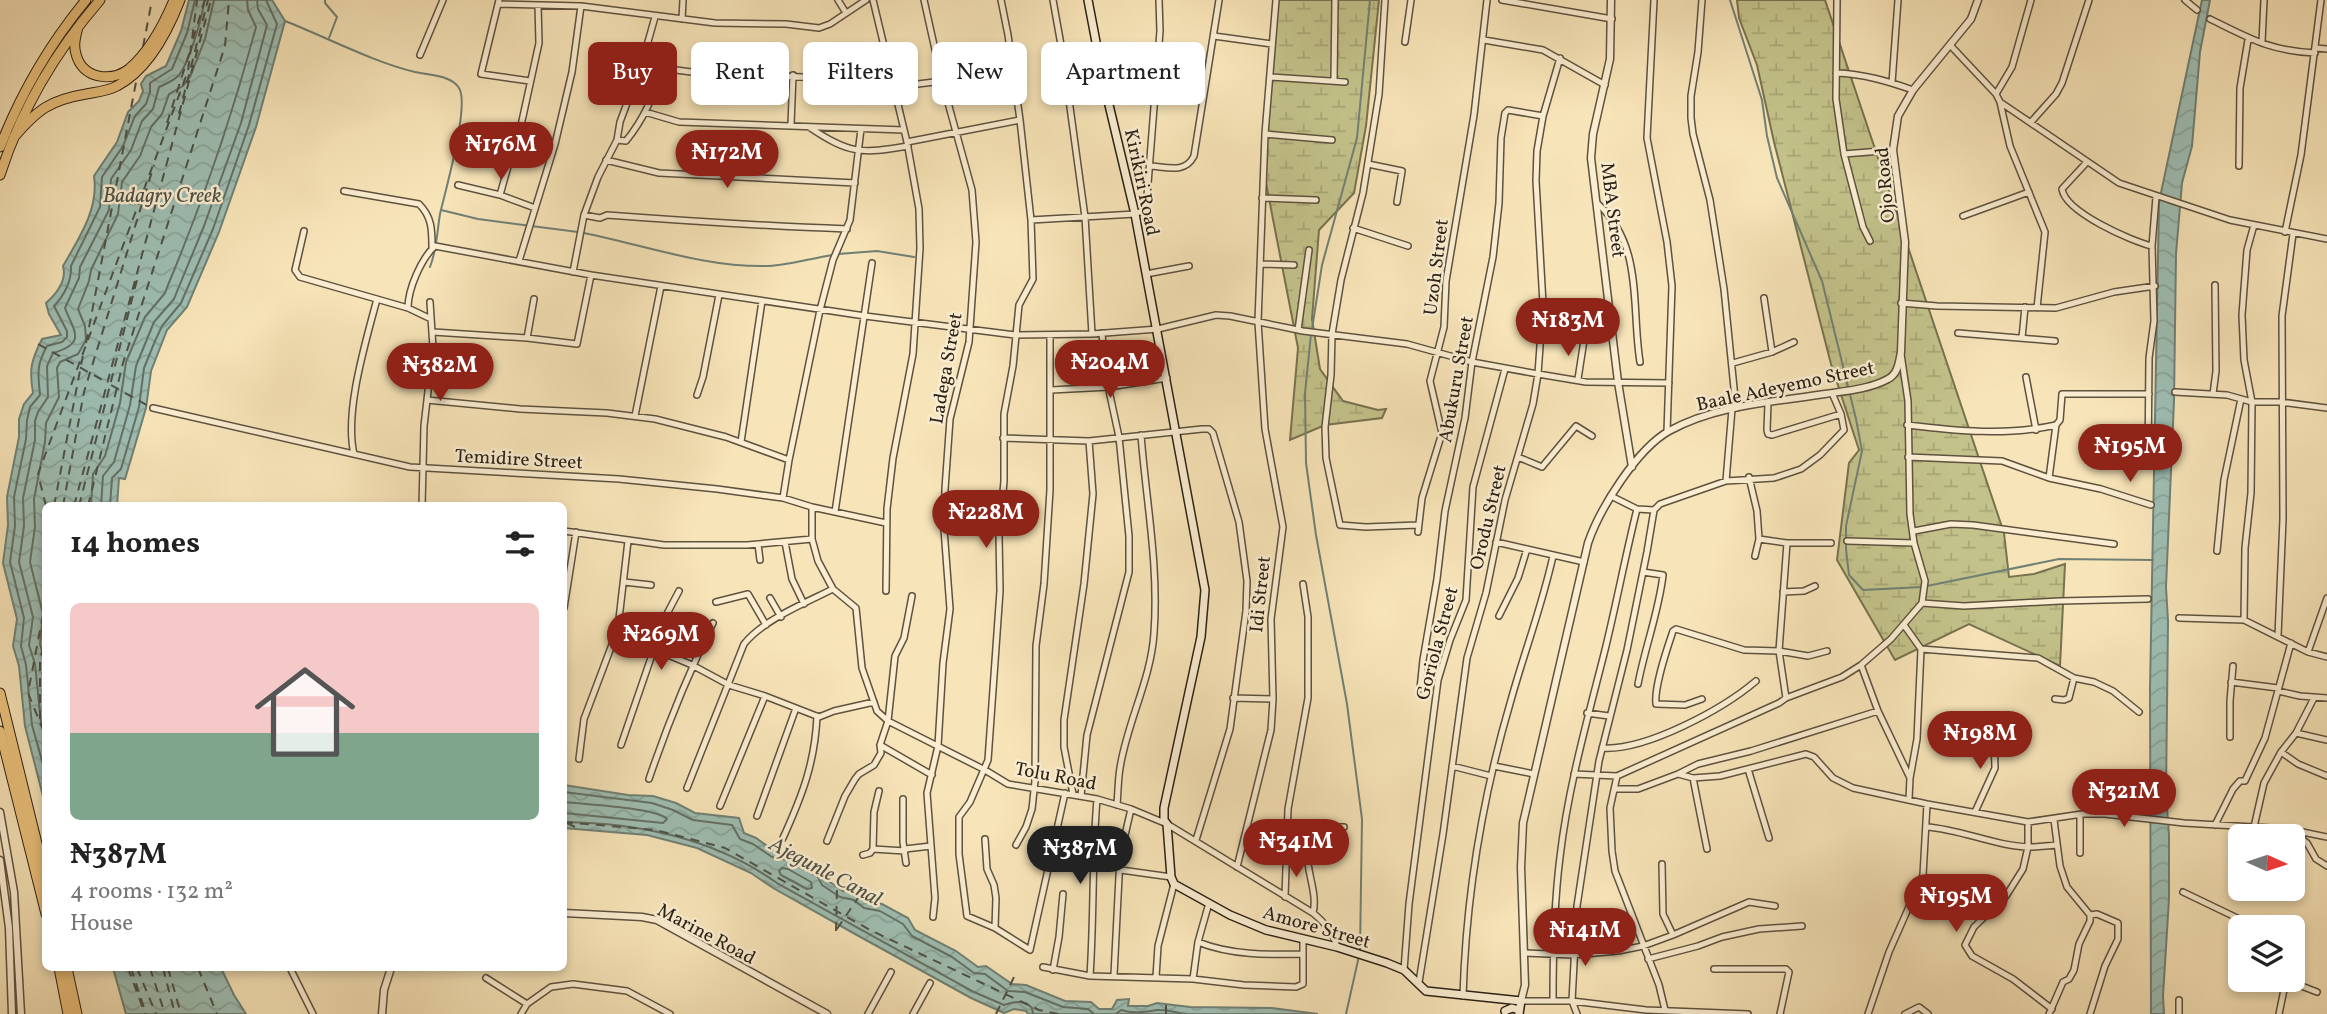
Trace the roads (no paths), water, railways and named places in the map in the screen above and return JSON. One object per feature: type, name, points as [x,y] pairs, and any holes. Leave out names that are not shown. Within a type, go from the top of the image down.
[{"type":"highway","points":[[0,147],[19,102],[45,54],[86,0]]},
{"type":"highway","points":[[0,175],[14,137],[47,71],[79,24],[100,0]]},
{"type":"highway","points":[[79,24],[74,43],[78,62],[91,74],[110,78],[129,69],[142,54],[160,29],[174,0]]},
{"type":"highway","points":[[14,137],[30,119],[51,103],[109,90],[130,78],[162,39],[180,0]]},
{"type":"highway","points":[[0,693],[42,864]]},
{"type":"highway","points":[[0,731],[42,898]]},
{"type":"highway","points":[[60,971],[68,1014]]},
{"type":"highway","points":[[68,971],[77,1014]]},
{"type":"main road","name":"Kirikiri Road","points":[[1088,0],[1158,329],[1205,590],[1201,637],[1164,807],[1173,881]]},
{"type":"main road","name":"Amore Street","points":[[1173,881],[1209,903],[1266,930],[1337,947],[1404,970],[1426,991],[1505,1001],[1522,999]]},
{"type":"main road","points":[[1505,1001],[1505,1012],[1512,1008],[1519,1012],[1522,999]]},
{"type":"street","points":[[420,55],[443,0]]},
{"type":"street","points":[[682,0],[682,19]]},
{"type":"street","points":[[838,0],[846,13]]},
{"type":"street","points":[[530,81],[481,74],[499,2],[581,6],[715,23],[786,24],[818,28],[830,24],[866,0]]},
{"type":"street","points":[[873,0],[883,42]]},
{"type":"street","name":"Ladega Street","points":[[925,0],[934,42]]},
{"type":"street","points":[[1001,0],[1008,42]]},
{"type":"street","points":[[1053,0],[1085,216],[1092,334]]},
{"type":"street","points":[[1031,220],[1135,214],[1143,212],[1148,204],[1160,31],[1159,0]]},
{"type":"street","points":[[1150,166],[1184,169],[1194,156],[1219,0]]},
{"type":"street","name":"Idi Street","points":[[1237,867],[1271,730],[1271,619],[1283,527],[1265,429],[1258,322],[1265,134],[1276,0]]},
{"type":"street","points":[[1334,80],[1335,0]]},
{"type":"street","points":[[1329,334],[1368,164],[1379,94],[1385,0]]},
{"type":"street","points":[[1405,42],[1411,0]]},
{"type":"street","name":"Uzoh Street","points":[[1329,334],[1326,458],[1338,523],[1418,529],[1422,498],[1442,433],[1430,381],[1444,327],[1447,271],[1484,40],[1487,0]]},
{"type":"street","points":[[1502,0],[1612,19]]},
{"type":"street","name":"MBA Street","points":[[1611,0],[1610,60],[1593,135],[1591,158],[1618,382],[1632,467]]},
{"type":"street","points":[[1654,0],[1647,138],[1667,242],[1672,286],[1667,432]]},
{"type":"street","points":[[1702,0],[1691,118],[1710,201],[1733,363],[1734,409],[1726,481]]},
{"type":"street","points":[[1837,0],[1836,99],[1844,154],[1863,227],[1870,241]]},
{"type":"street","points":[[1892,83],[1898,0]]},
{"type":"street","name":"Ojo Road","points":[[1901,352],[1905,242],[1894,150],[1898,116],[1913,90],[1971,19],[1978,0]]},
{"type":"street","points":[[1996,94],[2012,66],[2031,0]]},
{"type":"street","points":[[2031,121],[2062,83],[2089,0]]},
{"type":"street","points":[[2185,0],[2197,10]]},
{"type":"street","points":[[2262,42],[2264,0]]},
{"type":"street","points":[[2285,232],[2301,155],[2321,0]]},
{"type":"street","points":[[478,129],[503,133],[518,132],[539,43],[538,5]]},
{"type":"street","points":[[519,261],[555,144],[572,72],[581,6]]},
{"type":"street","points":[[648,42],[655,17]]},
{"type":"street","points":[[2210,19],[2248,40],[2262,42],[2267,46],[2294,52],[2327,49]]},
{"type":"street","points":[[1214,36],[1272,44]]},
{"type":"street","points":[[1484,40],[1535,48],[1560,58],[1605,85]]},
{"type":"street","points":[[2239,166],[2240,88],[2248,40]]},
{"type":"street","points":[[1950,45],[1996,94],[2010,146],[2045,232],[2037,308]]},
{"type":"street","name":"Orodu Street","points":[[1419,982],[1467,658],[1486,593],[1538,374],[1543,304],[1537,161],[1543,116],[1560,58]]},
{"type":"street","points":[[677,70],[714,75],[803,75]]},
{"type":"street","points":[[1836,73],[1857,74],[1913,90]]},
{"type":"street","points":[[791,124],[793,75]]},
{"type":"street","points":[[1271,77],[1345,82]]},
{"type":"street","points":[[2000,102],[2119,183],[2156,197],[2254,225],[2327,239]]},
{"type":"street","points":[[573,272],[584,215],[617,140],[626,105]]},
{"type":"street","points":[[617,140],[626,141],[648,105]]},
{"type":"street","points":[[886,591],[886,523],[893,458],[913,354],[920,248],[919,209],[898,105]]},
{"type":"street","name":"Ladega Street","points":[[933,917],[935,898],[927,793],[938,746],[943,663],[950,609],[944,528],[947,461],[950,419],[970,328],[976,242],[972,190],[949,105]]},
{"type":"street","points":[[1018,105],[1031,220],[1032,279],[1028,290],[1021,297],[1003,438],[1000,591],[990,741],[985,770],[970,802],[959,817],[958,844],[967,914],[1030,949],[1065,793]]},
{"type":"street","name":"Abukuru Street","points":[[1420,689],[1437,579],[1444,511],[1465,418],[1472,362],[1493,257],[1505,113],[1508,110],[1543,116]]},
{"type":"street","points":[[645,112],[679,122],[904,130]]},
{"type":"street","points":[[808,127],[830,141],[859,152],[1020,120]]},
{"type":"street","points":[[783,498],[820,310],[837,248],[847,229],[861,129]]},
{"type":"street","points":[[1265,134],[1332,140]]},
{"type":"street","points":[[1844,154],[1894,150]]},
{"type":"street","points":[[500,195],[512,152]]},
{"type":"street","points":[[606,160],[659,173],[855,183]]},
{"type":"street","points":[[2087,162],[2062,189],[2065,198],[2115,232],[2134,242],[2152,246]]},
{"type":"street","points":[[1368,164],[1402,171],[1397,202]]},
{"type":"street","points":[[458,185],[500,195],[535,208]]},
{"type":"street","points":[[344,191],[419,204],[426,211],[435,247],[411,284],[408,308]]},
{"type":"street","points":[[1963,216],[2029,192]]},
{"type":"street","points":[[2148,464],[2149,358],[2155,286],[2152,246],[2156,197]]},
{"type":"street","points":[[1262,198],[1316,200]]},
{"type":"street","points":[[1597,203],[1614,221],[1630,264],[1635,283],[1640,362]]},
{"type":"street","points":[[584,215],[600,218],[607,215],[656,217],[710,223],[847,229]]},
{"type":"street","points":[[2244,620],[2245,548],[2251,493],[2252,402],[2245,360],[2242,315],[2247,250],[2254,225]]},
{"type":"street","points":[[1353,228],[1408,246]]},
{"type":"street","points":[[304,231],[295,270],[300,277],[408,308],[431,319]]},
{"type":"street","points":[[2278,636],[2283,519],[2282,316],[2293,234]]},
{"type":"street","points":[[435,247],[719,295],[1015,335],[1050,336],[1158,329],[1216,315],[1407,344],[1472,362],[1538,374],[1618,382],[1636,380],[1669,383]]},
{"type":"street","points":[[1301,330],[1309,250]]},
{"type":"street","points":[[835,512],[872,263]]},
{"type":"street","points":[[1261,264],[1294,265]]},
{"type":"street","points":[[1146,274],[1189,266]]},
{"type":"street","points":[[433,332],[527,338],[573,345],[579,342],[591,275]]},
{"type":"street","points":[[2213,394],[2216,371],[2215,285]]},
{"type":"street","points":[[635,416],[661,286]]},
{"type":"street","points":[[1901,303],[2056,308],[2114,292],[2155,286]]},
{"type":"street","points":[[697,394],[703,377],[719,295]]},
{"type":"street","points":[[1764,298],[1772,352]]},
{"type":"street","points":[[354,454],[351,443],[353,412],[377,299]]},
{"type":"street","points":[[527,338],[534,299]]},
{"type":"street","points":[[741,442],[762,301]]},
{"type":"street","points":[[422,502],[422,469],[433,348],[430,302]]},
{"type":"street","points":[[2022,338],[2025,307]]},
{"type":"street","points":[[1081,796],[1087,735],[1129,572],[1129,536],[1119,437],[1102,333]]},
{"type":"street","points":[[1958,333],[2055,341]]},
{"type":"street","points":[[1016,845],[1032,809],[1034,790],[1036,657],[1050,490],[1050,336]]},
{"type":"street","points":[[1578,379],[1584,340]]},
{"type":"street","points":[[1733,363],[1772,352],[1794,342]]},
{"type":"street","points":[[1574,775],[1617,776],[1786,698],[1842,677],[1861,665],[1904,625],[1922,603],[1925,581],[1914,543],[1910,514],[1908,401],[1901,352]]},
{"type":"street","name":"Baale Adeyemo Street","points":[[1522,999],[1525,985],[1521,845],[1523,823],[1595,523],[1632,467],[1667,432],[1698,419],[1734,409],[1834,393],[1890,379],[1898,369],[1901,352]]},
{"type":"street","name":"Goriola Street","points":[[1404,970],[1409,904],[1438,680],[1466,600],[1473,488],[1505,369]]},
{"type":"street","points":[[2026,377],[2036,430]]},
{"type":"street","points":[[1051,390],[1109,387],[1167,378]]},
{"type":"street","points":[[2175,392],[2327,408]]},
{"type":"street","points":[[1577,1014],[1572,1000],[1577,906],[1602,748],[1627,650],[1654,510],[1660,503],[1726,481],[1749,477],[1774,478],[1809,464],[1843,430],[1834,393]]},
{"type":"street","points":[[2049,478],[2062,394],[2149,394]]},
{"type":"street","points":[[2217,551],[2224,480],[2241,398]]},
{"type":"street","points":[[427,400],[635,416],[679,424],[741,442],[789,460]]},
{"type":"street","points":[[1768,403],[1767,430],[1768,434],[1772,435],[1841,414]]},
{"type":"street","name":"Temidire Street","points":[[153,408],[422,469],[619,479],[783,498],[886,523]]},
{"type":"street","points":[[1907,425],[1978,433],[2036,430],[2056,425]]},
{"type":"street","points":[[1518,457],[1542,467],[1576,426],[1592,436]]},
{"type":"street","points":[[1003,438],[1089,441],[1177,430],[1209,429],[1213,433],[1239,522],[1247,581],[1246,611],[1230,729],[1196,840]]},
{"type":"street","points":[[1117,805],[1120,766],[1149,666],[1154,633],[1154,546],[1141,435]]},
{"type":"street","points":[[1073,794],[1064,747],[1064,720],[1084,584],[1093,494],[1089,441]]},
{"type":"street","points":[[1908,457],[2002,461],[2049,478],[2101,489],[2151,505]]},
{"type":"street","points":[[1749,477],[1757,510],[1759,539],[1755,556]]},
{"type":"street","points":[[1611,496],[1637,509],[1654,510]]},
{"type":"street","name":"Tolu Road","points":[[812,507],[812,539],[818,561],[833,589],[856,608],[862,668],[877,711],[888,721],[1008,784],[1097,799],[1167,824],[1313,913],[1326,924],[1337,947]]},
{"type":"street","points":[[1553,1000],[1559,859],[1587,713],[1637,509]]},
{"type":"street","points":[[1914,531],[1951,524],[1973,525],[2114,544]]},
{"type":"street","points":[[567,531],[664,545],[758,544],[812,539]]},
{"type":"street","points":[[567,589],[576,532]]},
{"type":"street","points":[[1759,539],[1787,543],[1831,543]]},
{"type":"street","points":[[579,759],[584,719],[613,642],[628,541]]},
{"type":"street","points":[[1847,541],[1914,543]]},
{"type":"street","points":[[785,542],[792,579],[804,604]]},
{"type":"street","points":[[1496,542],[1584,562]]},
{"type":"street","points":[[1786,698],[1779,651],[1787,543]]},
{"type":"street","points":[[758,544],[760,560]]},
{"type":"street","points":[[1499,616],[1518,578],[1527,549]]},
{"type":"street","points":[[1462,996],[1470,897],[1491,776],[1511,700],[1542,605],[1553,556]]},
{"type":"street","points":[[1638,684],[1644,649],[1661,595],[1663,575],[1643,572]]},
{"type":"street","points":[[624,582],[651,585]]},
{"type":"street","points":[[1284,897],[1286,824],[1308,698],[1310,654],[1303,584]]},
{"type":"street","points":[[1783,592],[1798,592],[1815,586]]},
{"type":"street","points":[[687,788],[744,644],[751,635],[766,625],[833,589]]},
{"type":"street","points":[[679,591],[650,646],[654,649],[729,685],[817,716],[874,702]]},
{"type":"street","points":[[716,602],[748,594],[766,625]]},
{"type":"street","points":[[827,841],[845,796],[859,774],[874,765],[881,753],[880,745],[888,721],[895,656],[904,638],[912,596]]},
{"type":"street","points":[[770,598],[781,617]]},
{"type":"street","points":[[2308,652],[2327,598]]},
{"type":"street","points":[[1922,603],[1964,606],[2148,599]]},
{"type":"street","points":[[2179,618],[2244,620],[2308,652],[2327,657]]},
{"type":"street","points":[[649,779],[692,665],[713,624]]},
{"type":"street","points":[[1904,625],[1921,649],[1917,739],[1909,799]]},
{"type":"street","points":[[1702,699],[1685,705],[1656,704],[1655,694],[1673,631],[1676,629],[1744,650],[1779,651],[1808,656],[1826,652]]},
{"type":"street","points":[[2215,825],[2233,789],[2240,781],[2245,781],[2258,757],[2291,643]]},
{"type":"street","points":[[621,745],[654,649]]},
{"type":"street","points":[[1921,649],[2038,658],[2074,678],[2094,682],[2113,691],[2139,712]]},
{"type":"street","points":[[1861,665],[1878,711],[1910,778]]},
{"type":"street","points":[[2230,737],[2233,666]]},
{"type":"street","points":[[2055,699],[2069,698],[2074,678]]},
{"type":"street","points":[[1602,748],[1626,747],[1679,728],[1724,704],[1756,681]]},
{"type":"street","points":[[2231,682],[2314,698],[2327,698]]},
{"type":"street","points":[[720,806],[765,696]]},
{"type":"street","points":[[1233,698],[1273,699]]},
{"type":"street","points":[[2255,824],[2261,790],[2314,698]]},
{"type":"street","points":[[757,816],[796,708]]},
{"type":"street","points":[[1615,789],[1638,789],[1698,764],[1751,751],[1878,711]]},
{"type":"street","points":[[1587,713],[1609,716]]},
{"type":"street","points":[[783,838],[810,770],[816,745],[817,716]]},
{"type":"street","points":[[2296,733],[2327,740]]},
{"type":"street","points":[[1975,812],[1995,768],[1994,734]]},
{"type":"street","points":[[880,745],[932,775]]},
{"type":"street","points":[[2281,752],[2298,764],[2327,776]]},
{"type":"street","points":[[1678,774],[1693,778],[1720,776],[1800,754],[1814,757],[1843,785],[1927,804],[2028,822],[2081,814],[2105,814],[2228,826]]},
{"type":"street","points":[[1494,765],[1534,774]]},
{"type":"street","points":[[1452,766],[1491,776]]},
{"type":"street","points":[[1748,769],[1769,838]]},
{"type":"street","points":[[1617,776],[1610,808],[1613,861],[1659,985],[1665,1010]]},
{"type":"street","points":[[1693,778],[1707,849]]},
{"type":"street","points":[[863,855],[873,849],[874,812],[879,790]]},
{"type":"street","points":[[1090,976],[1094,919],[1093,845],[1097,799]]},
{"type":"street","points":[[903,800],[906,863]]},
{"type":"street","points":[[1868,1014],[1889,951],[1923,875],[1927,804]]},
{"type":"street","points":[[1114,975],[1121,857],[1131,809]]},
{"type":"street","points":[[0,812],[15,904],[21,1014]]},
{"type":"street","points":[[2080,853],[2081,814]]},
{"type":"street","points":[[2028,822],[2028,847],[2023,869],[2006,896],[1974,927],[1965,945],[1972,956],[2014,979],[2050,1011],[2063,982],[2069,979],[2074,970],[2078,944],[2090,921],[2090,915],[2067,887],[2060,866],[2054,820]]},
{"type":"street","points":[[1286,824],[1291,827],[1344,827]]},
{"type":"street","points":[[1926,827],[1949,828],[2003,844],[2028,847],[2056,845]]},
{"type":"street","points":[[2305,832],[2327,837]]},
{"type":"street","points":[[985,839],[987,869],[996,898],[995,928]]},
{"type":"street","points":[[2305,842],[2316,859],[2327,866]]},
{"type":"street","points":[[873,849],[905,850],[931,846]]},
{"type":"street","points":[[1307,849],[1307,867],[1315,904],[1313,913]]},
{"type":"street","points":[[0,859],[9,928],[12,1014]]},
{"type":"street","points":[[1662,864],[1663,914],[1673,935]]},
{"type":"street","points":[[1121,870],[1173,881],[1158,946],[1156,977]]},
{"type":"street","points":[[2183,892],[2231,915]]},
{"type":"street","points":[[1053,970],[1063,894]]},
{"type":"street","points":[[1525,953],[1573,955],[1618,951],[1643,946],[1673,935],[1749,902],[1775,906]]},
{"type":"street","points":[[1193,979],[1198,942],[1209,903]]},
{"type":"street","name":"Marine Road","points":[[567,913],[657,920],[827,1014]]},
{"type":"street","points":[[2090,915],[2096,914],[2118,923],[2118,939],[2105,966],[2090,1014]]},
{"type":"street","points":[[1648,959],[1734,934],[1802,926]]},
{"type":"street","points":[[1043,967],[1090,976],[1156,977],[1296,987],[1303,984],[1303,939]]},
{"type":"street","points":[[1198,942],[1262,956],[1303,954]]},
{"type":"street","points":[[1714,969],[1786,969],[1789,972],[1780,1014]]},
{"type":"street","points":[[292,971],[313,1014]]},
{"type":"street","points":[[382,1014],[384,990],[390,971]]},
{"type":"street","points":[[868,1014],[891,972]]},
{"type":"street","points":[[486,978],[527,1004]]},
{"type":"street","points":[[2279,1014],[2286,980],[2317,992]]},
{"type":"street","points":[[913,1014],[930,983]]},
{"type":"street","points":[[521,1014],[527,1004],[551,987],[573,984],[627,991],[670,1014]]},
{"type":"street","points":[[1522,999],[1572,1000],[1653,1014]]},
{"type":"street","points":[[2179,1000],[2179,1014]]},
{"type":"street","points":[[1905,1014],[1919,1007],[1928,1014]]},
{"type":"street","points":[[1642,1011],[1748,1014]]},
{"type":"water","name":"Badagry Creek","points":[[189,0],[272,0],[285,21],[256,127],[219,232],[187,307],[167,330],[151,371],[146,408],[125,479],[119,478],[117,502],[42,502],[42,792],[25,726],[19,666],[13,646],[17,619],[3,563],[8,525],[7,497],[19,437],[19,419],[24,404],[33,393],[32,365],[42,339],[61,335],[46,303],[60,286],[63,266],[91,212],[94,176],[117,142],[128,112],[139,101],[143,91],[141,84],[146,76],[166,66],[181,31]]},
{"type":"water","points":[[2202,0],[2210,0],[2200,52],[2192,146],[2182,183],[2176,254],[2174,401],[2166,587],[2169,899],[2164,1014],[2151,1014],[2150,689],[2159,202]]},
{"type":"water","points":[[567,785],[653,796],[676,803],[695,813],[739,818],[744,833],[774,851],[793,854],[826,874],[827,880],[843,891],[857,893],[866,901],[882,904],[908,918],[915,930],[956,951],[978,967],[986,966],[1012,984],[1026,985],[1065,1001],[1091,1002],[1099,1009],[1112,1009],[1117,1000],[1129,999],[1128,1006],[1157,1003],[1190,1007],[1272,1008],[1318,1014],[1028,1014],[1026,1011],[1014,1009],[1004,1013],[971,998],[855,934],[751,873],[697,848],[647,835],[567,828]]},
{"type":"water","points":[[114,971],[222,971],[246,1014],[126,1014]]},
{"type":"waterway","points":[[325,0],[337,17],[329,38]]},
{"type":"waterway","points":[[1312,329],[1322,265],[1357,138],[1370,0]]},
{"type":"waterway","points":[[1730,0],[1762,100],[1777,178],[1822,281],[1856,419],[1862,451],[1846,526],[1849,575],[1863,590],[1922,587]]},
{"type":"waterway","points":[[285,21],[383,62],[451,80],[459,88],[462,97],[459,130],[430,267]]},
{"type":"waterway","points":[[441,210],[478,219],[578,232]]},
{"type":"waterway","points":[[584,233],[699,260],[746,266],[777,265],[833,255]]},
{"type":"waterway","points":[[838,254],[877,251],[914,257]]},
{"type":"waterway","points":[[1311,334],[1305,393],[1306,463],[1316,535],[1347,704],[1362,819],[1360,950]]},
{"type":"waterway","points":[[1927,586],[2059,559],[2153,560]]},
{"type":"waterway","points":[[1346,1014],[1359,956]]},
{"type":"water label","name":"Ajegunle Canal","points":[[826,871]]}]
